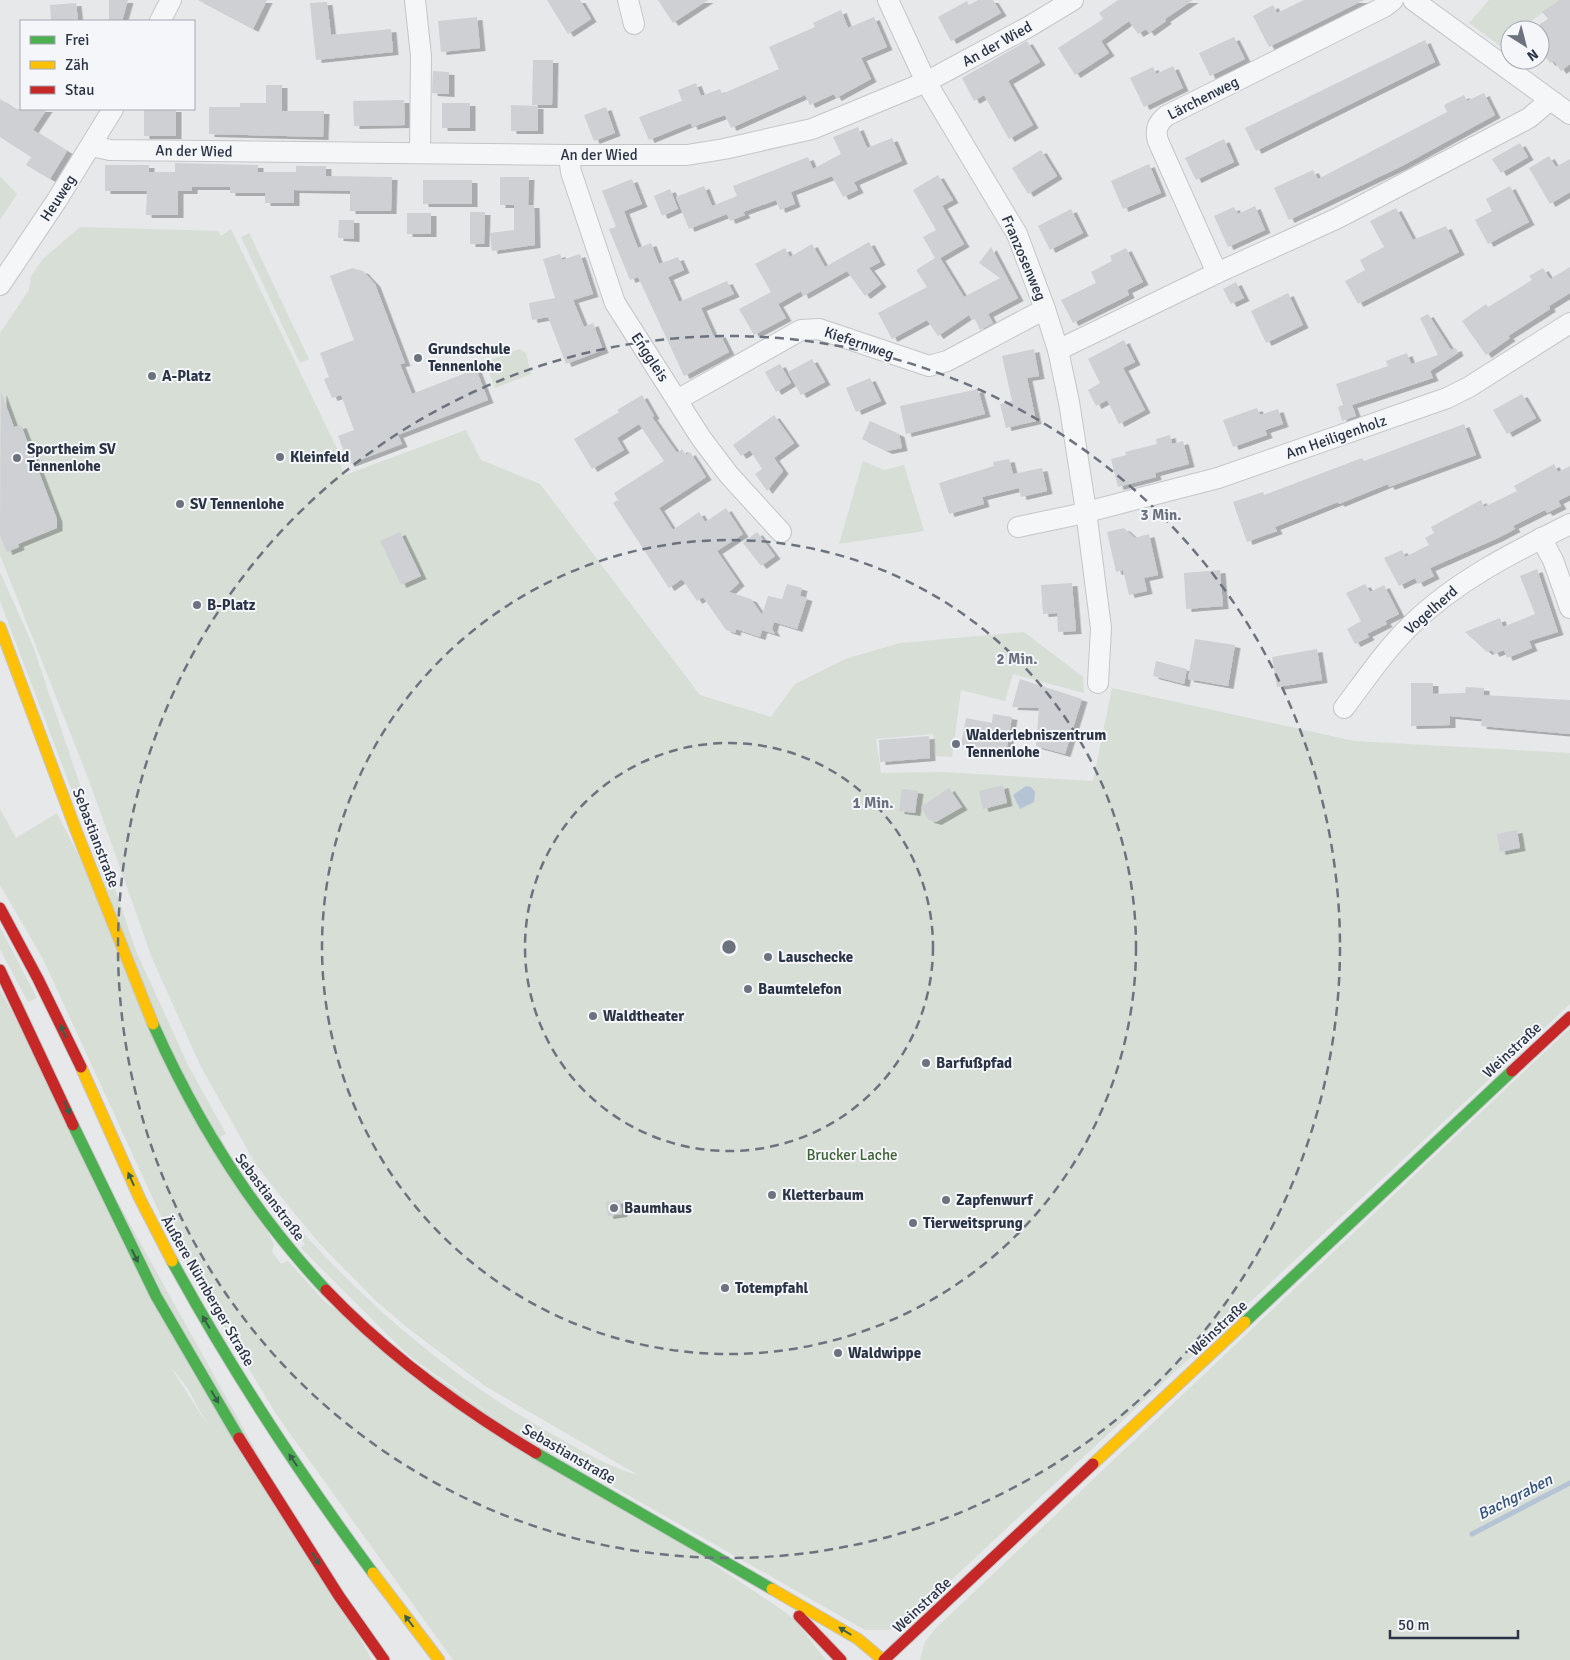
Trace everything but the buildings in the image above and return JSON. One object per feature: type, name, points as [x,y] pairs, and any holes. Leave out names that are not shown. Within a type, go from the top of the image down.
[{"type":"main road","name":"Sebastianstraße","points":[[0,627],[98,887],[163,1051],[215,1147],[239,1183],[287,1246],[344,1309],[405,1364],[448,1397],[524,1447],[696,1544],[761,1584],[836,1625],[858,1639],[884,1660]]},
{"type":"main road","name":"Äußere Nürnberger Straße","points":[[0,908],[56,1015],[151,1221],[192,1297],[293,1460],[439,1660]]},
{"type":"main road","points":[[0,970],[49,1068],[120,1226],[157,1299],[344,1604],[384,1660]]},
{"type":"main road","name":"Weinstraße","points":[[884,1660],[1570,1017]]},
{"type":"main road","name":"Sebastianstraße","points":[[761,1584],[806,1622],[841,1660]]},
{"type":"street","points":[[161,20],[171,0]]},
{"type":"street","points":[[415,0],[421,56],[420,153]]},
{"type":"street","points":[[628,0],[634,24]]},
{"type":"street","name":"Franzosenweg","points":[[888,0],[926,82],[1017,234],[1058,350],[1069,402],[1101,628],[1098,684]]},
{"type":"street","name":"An der Wied","points":[[92,146],[110,150],[687,155],[753,143],[812,129],[926,82],[1030,26],[1073,0]]},
{"type":"street","name":"Lärchenweg","points":[[1217,273],[1158,142],[1155,132],[1158,123],[1166,116],[1384,7],[1393,0]]},
{"type":"street","points":[[1413,0],[1570,114]]},
{"type":"street","points":[[1058,350],[1385,195],[1529,118],[1550,101]]},
{"type":"street","name":"Heuweg","points":[[0,285],[92,146],[112,110]]},
{"type":"street","name":"Enggleis","points":[[569,155],[571,172],[610,293],[677,400],[722,466],[782,532]]},
{"type":"street","name":"Kiefernweg","points":[[677,400],[801,330],[819,329],[929,366],[947,361],[1045,309]]},
{"type":"street","name":"Am Heiligenholz","points":[[1086,512],[1218,478],[1458,394],[1570,323]]},
{"type":"street","points":[[1018,527],[1086,512]]},
{"type":"street","name":"Vogelherd","points":[[1344,708],[1394,644],[1432,606],[1474,576],[1541,538],[1570,524]]},
{"type":"street","points":[[1541,538],[1553,560],[1570,608]]},
{"type":"green space","points":[[1489,0],[1559,0],[1533,20],[1500,20],[1500,46],[1469,23]]},
{"type":"green space","points":[[0,176],[17,194],[0,220]]},
{"type":"green space","name":"Brucker Lache","points":[[80,227],[219,231],[221,236],[231,229],[342,459],[339,461],[345,475],[466,430],[481,460],[540,484],[700,695],[771,717],[795,684],[845,659],[900,643],[1024,632],[1083,677],[1084,693],[1013,674],[1005,701],[961,690],[952,757],[936,756],[933,734],[876,739],[881,773],[943,772],[1093,781],[1112,688],[1354,741],[1570,753],[1570,1004],[905,1623],[888,1630],[865,1630],[512,1429],[408,1355],[301,1248],[305,1244],[285,1220],[289,1217],[378,1309],[443,1363],[513,1411],[550,1433],[604,1462],[638,1475],[485,1386],[409,1329],[377,1302],[319,1243],[255,1163],[200,1065],[152,958],[90,783],[0,555],[0,333],[29,290],[31,276],[43,259]]},
{"type":"green space","points":[[249,233],[309,359],[300,363],[241,237]]},
{"type":"green space","points":[[519,349],[526,353],[531,374],[495,388],[485,362]]},
{"type":"green space","points":[[863,461],[884,470],[904,465],[924,531],[839,544]]},
{"type":"green space","points":[[0,572],[33,646],[136,951],[189,1067],[226,1134],[220,1137],[182,1070],[129,953],[77,804],[0,601]]},
{"type":"green space","points":[[0,809],[16,838],[57,813],[274,1244],[272,1252],[281,1264],[288,1261],[326,1303],[779,1608],[794,1619],[826,1660],[453,1660],[276,1414],[171,1238],[43,959],[0,885]]},
{"type":"green space","points":[[0,927],[37,998],[28,1002],[0,949]]},
{"type":"green space","points":[[0,990],[372,1660],[0,1660]],"holes":[[[172,1368],[188,1389],[208,1426]]]},
{"type":"green space","points":[[1570,1028],[1570,1660],[920,1660],[925,1642],[936,1628]]},
{"type":"water","points":[[1026,786],[1031,787],[1035,792],[1034,802],[1020,809],[1013,795]]},
{"type":"waterway","name":"Bachgraben","points":[[1472,1534],[1570,1483]]},
{"type":"traffic: fast","points":[[153,1024],[188,1096],[228,1164],[274,1229],[326,1290]]},
{"type":"traffic: fast","points":[[1245,1322],[1512,1071]]},
{"type":"traffic: fast","points":[[73,1125],[156,1296],[239,1438]]},
{"type":"traffic: fast","points":[[172,1261],[242,1381],[292,1459],[373,1573]]},
{"type":"traffic: fast","points":[[536,1453],[772,1589]]},
{"type":"traffic: slow","points":[[0,627],[77,833],[153,1024]]},
{"type":"traffic: slow","points":[[81,1067],[140,1199],[172,1261]]},
{"type":"traffic: slow","points":[[1093,1464],[1245,1322]]},
{"type":"traffic: slow","points":[[373,1573],[439,1660]]},
{"type":"traffic: slow","points":[[772,1589],[858,1639],[883,1660]]},
{"type":"traffic: jam","points":[[0,908],[38,979],[81,1067]]},
{"type":"traffic: jam","points":[[0,970],[73,1125]]},
{"type":"traffic: jam","points":[[1512,1071],[1570,1017]]},
{"type":"traffic: jam","points":[[326,1290],[374,1336],[425,1379],[479,1417],[536,1453]]},
{"type":"traffic: jam","points":[[239,1438],[339,1596],[384,1660]]},
{"type":"traffic: jam","points":[[884,1660],[1093,1464]]},
{"type":"traffic: jam","points":[[799,1616],[841,1660]]},
{"type":"place","name":"Grundschule Tennenlohe","points":[[418,358]]},
{"type":"place","name":"A-Platz","points":[[152,376]]},
{"type":"place","name":"Kleinfeld","points":[[280,457]]},
{"type":"place","name":"Sportheim SV Tennenlohe","points":[[17,458]]},
{"type":"place","name":"SV Tennenlohe","points":[[180,504]]},
{"type":"place","name":"B-Platz","points":[[197,605]]},
{"type":"place","name":"Walderlebniszentrum Tennenlohe","points":[[956,744]]},
{"type":"place","name":"Lauschecke","points":[[768,957]]},
{"type":"place","name":"Baumtelefon","points":[[748,989]]},
{"type":"place","name":"Waldtheater","points":[[593,1016]]},
{"type":"place","name":"Barfußpfad","points":[[926,1063]]},
{"type":"place","name":"Kletterbaum","points":[[772,1195]]},
{"type":"place","name":"Zapfenwurf","points":[[946,1200]]},
{"type":"place","name":"Baumhaus","points":[[614,1208]]},
{"type":"place","name":"Tierweitsprung","points":[[913,1223]]},
{"type":"place","name":"Totempfahl","points":[[725,1288]]},
{"type":"place","name":"Waldwippe","points":[[838,1353]]}]
